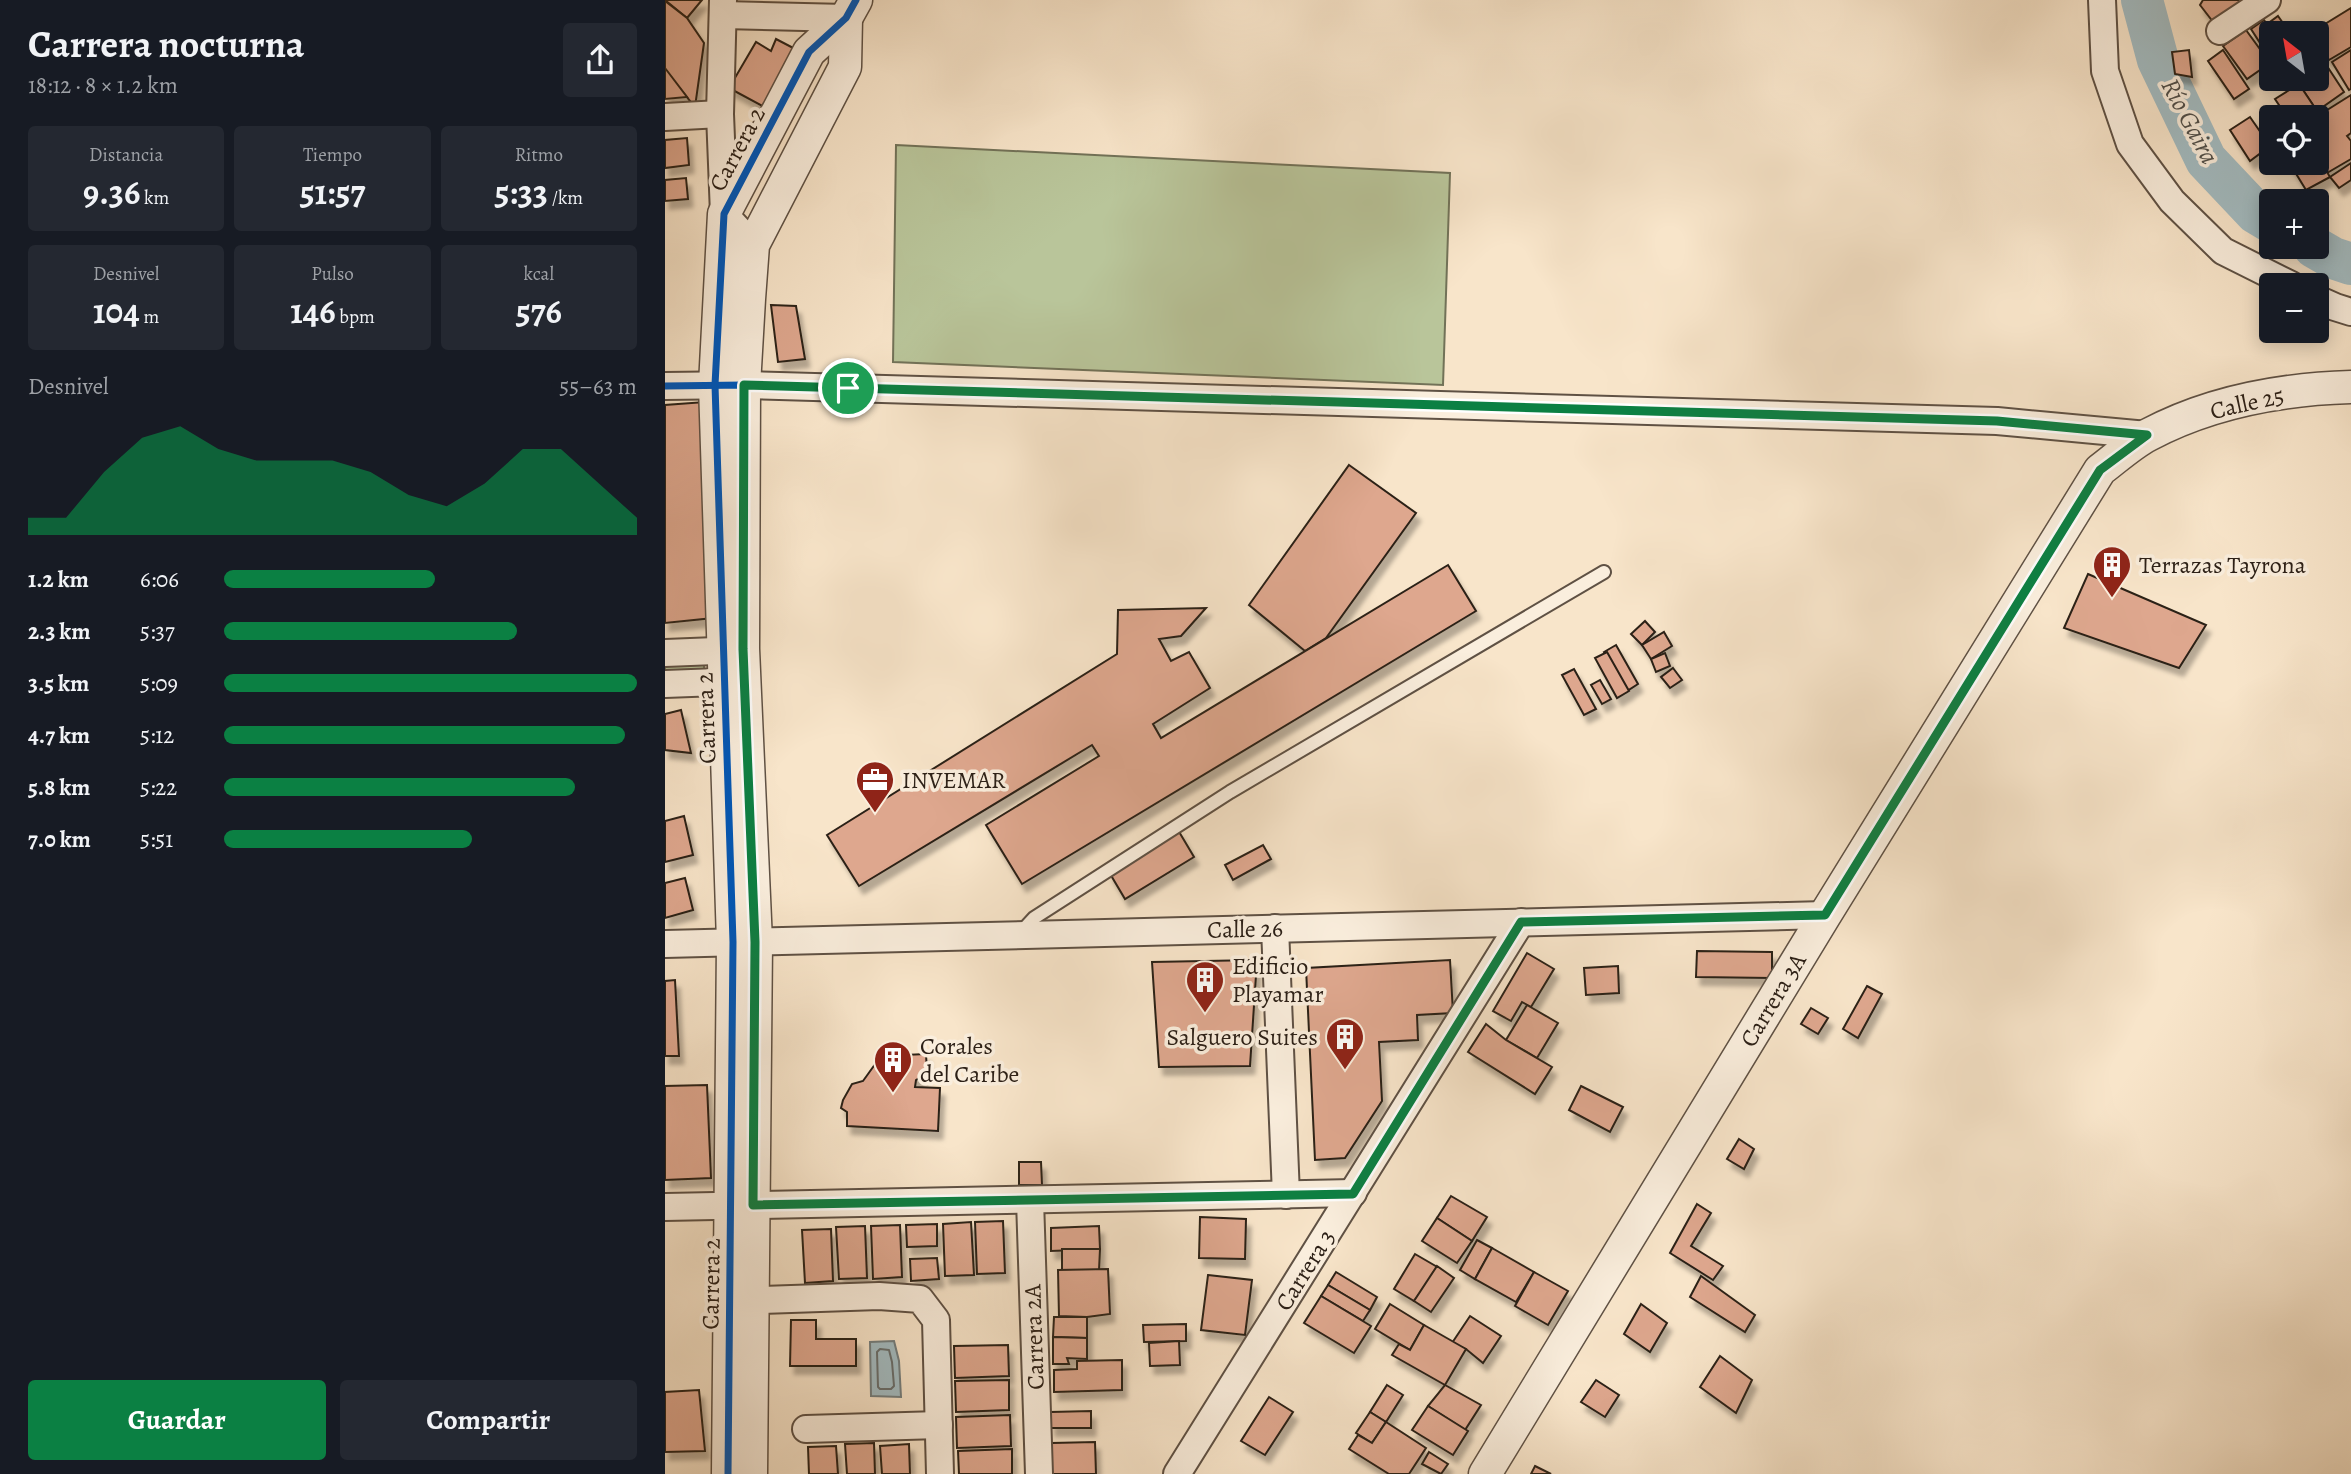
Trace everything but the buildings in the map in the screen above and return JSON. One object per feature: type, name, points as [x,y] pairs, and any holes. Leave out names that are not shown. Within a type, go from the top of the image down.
[{"type":"street","points":[[2102,0],[2105,71],[2130,144],[2172,201],[2223,251],[2267,273]]},
{"type":"street","points":[[2220,31],[2267,0]]},
{"type":"street","points":[[753,245],[724,214],[720,114],[723,7],[851,9]]},
{"type":"street","name":"Carrera 2","points":[[729,1474],[741,1301],[744,942],[733,650],[724,214],[809,52],[851,9]]},
{"type":"street","name":"Carrera 2","points":[[729,385],[753,245],[845,67],[851,9]]},
{"type":"street","points":[[665,117],[720,114]]},
{"type":"street","points":[[2329,304],[2351,312]]},
{"type":"street","points":[[665,386],[729,385],[1997,421],[2147,435]]},
{"type":"street","name":"Calle 25","points":[[2147,435],[2223,403],[2324,388],[2351,387]]},
{"type":"street","name":"Carrera 3A","points":[[1485,1474],[2100,470],[2147,435]]},
{"type":"street","points":[[665,653],[733,650]]},
{"type":"street","points":[[665,684],[735,682]]},
{"type":"street","name":"Calle 26","points":[[665,944],[1825,915]]},
{"type":"street","name":"Carrera 3","points":[[1177,1474],[1521,922]]},
{"type":"street","points":[[1275,928],[1286,1195]]},
{"type":"street","points":[[665,1207],[1353,1194]]},
{"type":"street","name":"Carrera 2A","points":[[1030,1200],[1039,1474]]},
{"type":"street","points":[[741,1301],[879,1296],[920,1299],[936,1320],[940,1474]]},
{"type":"street","name":"Carrera 2","points":[[741,1301],[751,1474]]},
{"type":"street","points":[[806,1429],[939,1425]]},
{"type":"lane","points":[[1019,935],[1034,918],[1230,792],[1604,572]]},
{"type":"green space","points":[[896,145],[1450,173],[1443,385],[893,362]]},
{"type":"green space","points":[[704,662],[704,676],[665,677],[665,663]]},
{"type":"water","points":[[894,1341],[899,1361],[901,1397],[871,1396],[870,1342]]},
{"type":"waterway","name":"Río Gaira","points":[[2142,0],[2158,60],[2206,160],[2259,215]]},
{"type":"waterway","name":"Río Gaira","points":[[2329,256],[2351,264]]},
{"type":"cycle path","points":[[728,1474],[733,942],[715,385],[724,214],[809,52],[846,18],[856,0]]},
{"type":"cycle path","points":[[665,386],[744,385],[1997,421],[2147,435]]},
{"type":"place","name":"Terrazas Tayrona","points":[[2112,599]]},
{"type":"place","name":"INVEMAR","points":[[875,814]]},
{"type":"place","name":"Edificio Playamar","points":[[1205,1014]]},
{"type":"place","name":"Salguero Suites","points":[[1345,1071]]},
{"type":"place","name":"Corales del Caribe","points":[[893,1094]]},
{"type":"route","points":[[744,385],[848,388],[1997,421],[2147,435],[2100,470],[1825,915],[1521,922],[1353,1194],[753,1205],[755,942],[743,649],[744,385]]}]
